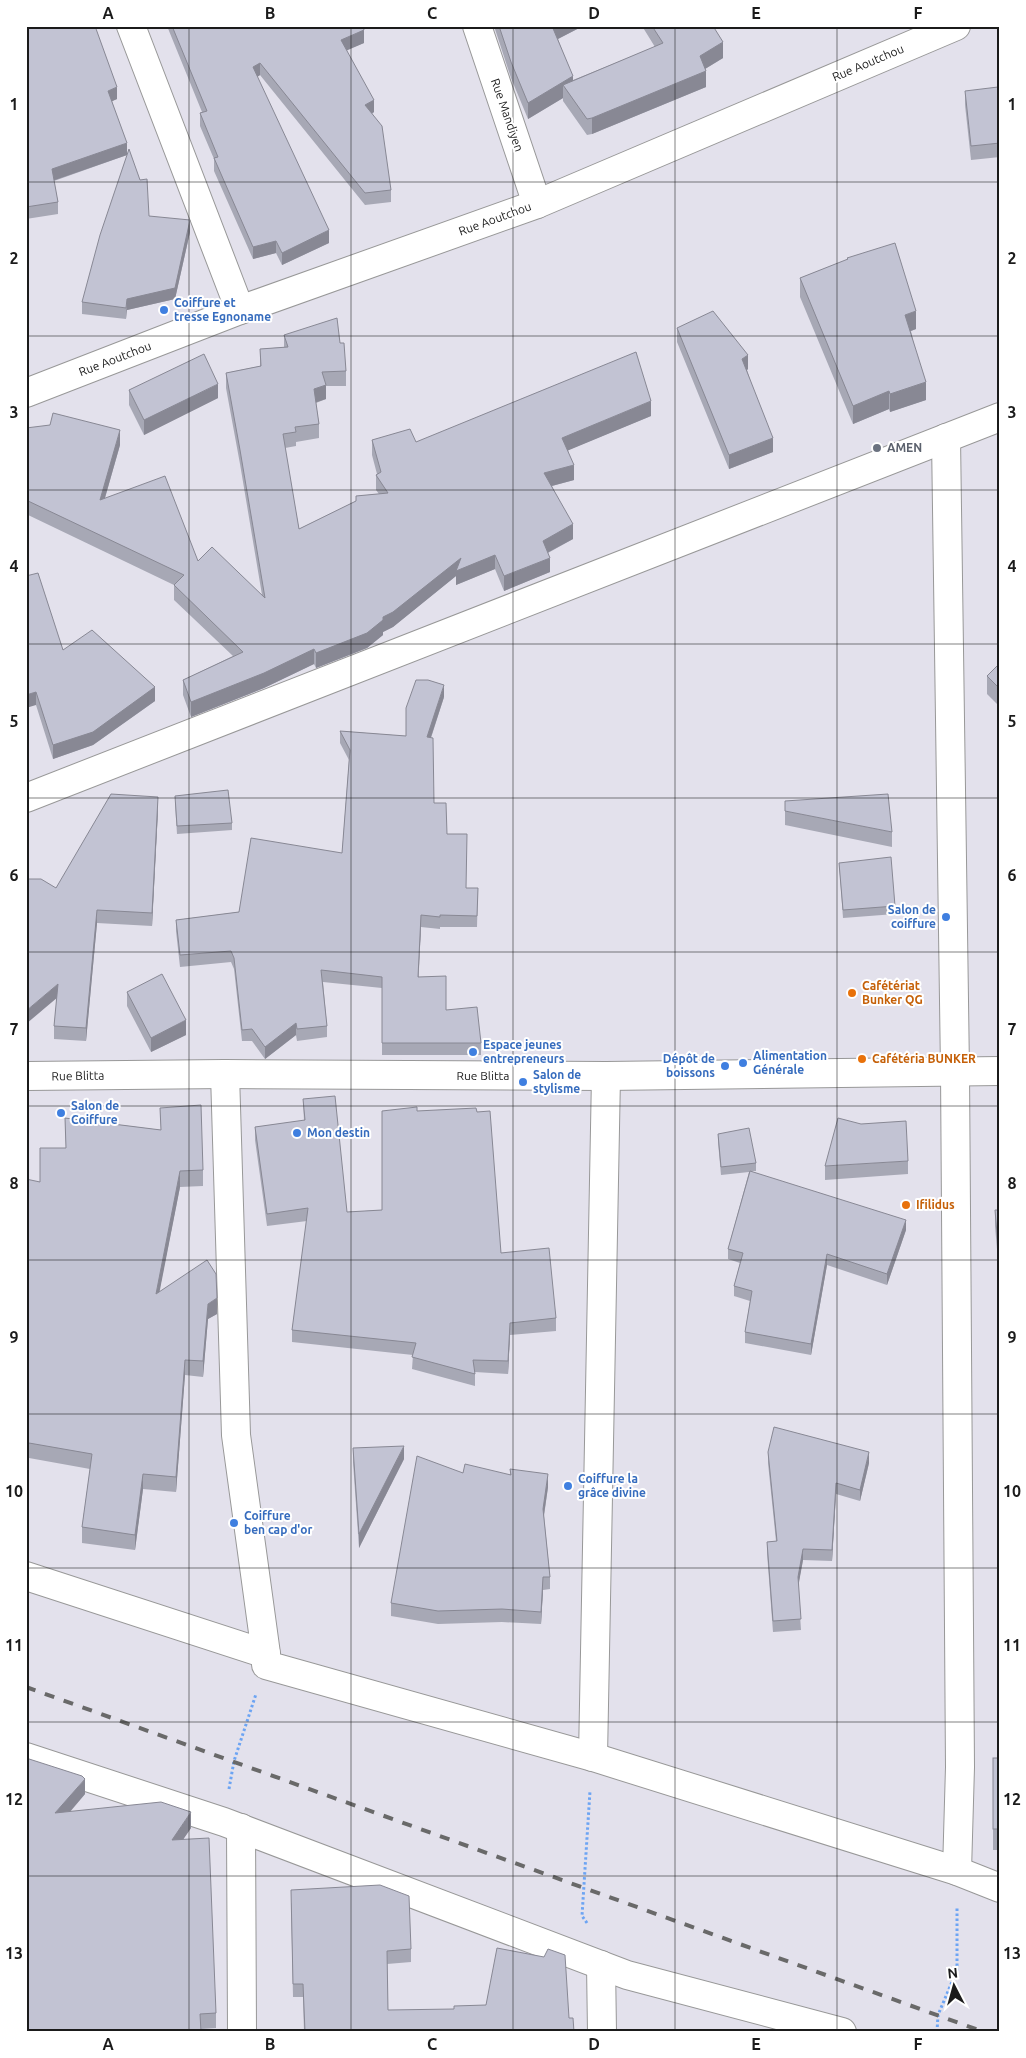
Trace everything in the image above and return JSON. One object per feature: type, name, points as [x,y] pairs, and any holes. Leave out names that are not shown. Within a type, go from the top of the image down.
[{"type":"street","points":[[131,26],[240,310]]},
{"type":"street","name":"Rue Mandiyen","points":[[477,26],[537,204]]},
{"type":"street","name":"Rue Aoutchou","points":[[26,393],[240,310],[537,204],[956,26]]},
{"type":"street","points":[[26,798],[1000,418]]},
{"type":"street","points":[[946,438],[955,1071],[960,1758],[957,1871]]},
{"type":"street","name":"Rue Blitta","points":[[26,1076],[225,1074],[606,1076],[1000,1071]]},
{"type":"street","points":[[225,1074],[236,1435],[266,1659]]},
{"type":"street","points":[[592,1757],[606,1076]]},
{"type":"street","points":[[26,1576],[266,1659],[592,1757],[957,1871],[1000,1888]]},
{"type":"street","points":[[26,1757],[232,1825],[627,1975],[842,2032]]},
{"type":"street","points":[[232,1825],[242,2032]]},
{"type":"street","points":[[602,1965],[602,2032]]},
{"type":"path","points":[[232,1825],[234,1762],[266,1659]]},
{"type":"path","points":[[588,1924],[582,1916],[592,1757]]},
{"type":"path","points":[[937,2032],[938,2015],[957,1970],[957,1871]]},
{"type":"building","points":[[26,26],[95,26],[117,87],[108,91],[127,143],[52,169],[58,202],[26,207]]},
{"type":"building","points":[[172,26],[363,26],[364,30],[341,40],[374,100],[365,105],[382,126],[391,190],[365,193],[260,63],[253,67],[329,230],[282,253],[276,241],[253,247],[214,158],[218,157],[200,113],[207,111]]},
{"type":"building","points":[[499,26],[552,26],[573,76],[528,103]]},
{"type":"building","points":[[652,26],[713,26],[723,42],[700,56],[706,71],[587,119],[563,85],[663,43]]},
{"type":"building","points":[[998,87],[1000,100],[1000,143],[971,146],[965,91]]},
{"type":"building","points":[[129,149],[140,180],[147,179],[149,216],[190,220],[175,288],[127,299],[126,308],[82,302],[100,235]]},
{"type":"building","points":[[895,243],[916,311],[905,315],[926,382],[890,394],[889,391],[853,406],[800,278],[847,258]]},
{"type":"building","points":[[713,311],[748,355],[742,359],[773,438],[729,455],[677,328]]},
{"type":"building","points":[[337,318],[340,343],[344,343],[346,371],[322,372],[326,385],[314,389],[319,424],[295,427],[296,432],[283,434],[299,529],[356,501],[356,496],[388,493],[376,475],[381,472],[372,440],[410,429],[416,442],[636,352],[651,401],[562,438],[574,465],[544,473],[573,524],[543,541],[550,558],[504,576],[495,555],[456,571],[461,558],[393,612],[383,617],[383,620],[367,633],[316,653],[314,649],[264,673],[191,702],[183,680],[243,652],[174,585],[184,575],[26,500],[26,428],[50,425],[53,413],[120,430],[100,500],[165,476],[198,561],[212,547],[265,598],[226,373],[261,366],[260,349],[288,347],[284,335]]},
{"type":"building","points":[[204,354],[218,384],[144,420],[129,390]]},
{"type":"building","points":[[38,573],[63,650],[92,630],[155,687],[93,732],[53,745],[36,692],[26,695],[26,576]]},
{"type":"building","points":[[1000,663],[1000,689],[987,676]]},
{"type":"building","points":[[416,680],[428,680],[444,685],[427,737],[433,738],[434,803],[446,803],[447,834],[467,834],[466,888],[478,888],[477,916],[440,915],[440,917],[421,915],[418,977],[446,976],[446,1010],[477,1007],[481,1043],[382,1043],[382,977],[321,970],[327,1026],[297,1029],[296,1023],[265,1047],[252,1029],[242,1030],[234,958],[231,951],[180,955],[176,920],[239,912],[251,838],[342,853],[350,750],[340,731],[406,736],[406,708]]},
{"type":"building","points":[[228,790],[232,823],[177,826],[175,796]]},
{"type":"building","points":[[111,794],[158,797],[152,913],[97,910],[86,1028],[54,1026],[58,984],[26,1011],[26,879],[41,879],[56,888]]},
{"type":"building","points":[[888,794],[892,832],[785,811],[785,801]]},
{"type":"building","points":[[891,857],[895,906],[843,910],[839,863]]},
{"type":"building","points":[[162,974],[186,1020],[151,1038],[127,992]]},
{"type":"building","points":[[335,1096],[347,1212],[382,1210],[382,1111],[417,1107],[417,1111],[476,1108],[477,1112],[490,1111],[501,1253],[549,1248],[556,1318],[510,1323],[508,1361],[473,1360],[475,1374],[412,1357],[416,1343],[292,1330],[308,1208],[267,1214],[255,1127],[305,1120],[303,1099]]},
{"type":"building","points":[[201,1105],[203,1170],[180,1171],[156,1294],[207,1260],[216,1274],[217,1298],[208,1304],[203,1361],[185,1360],[176,1477],[143,1474],[135,1535],[82,1527],[92,1454],[29,1443],[26,1453],[26,1179],[40,1182],[40,1148],[66,1148],[65,1118],[161,1130],[160,1108]]},
{"type":"building","points":[[838,1118],[861,1124],[906,1121],[908,1161],[825,1166]]},
{"type":"building","points":[[749,1128],[756,1163],[721,1167],[718,1134]]},
{"type":"building","points":[[750,1171],[906,1220],[887,1274],[827,1254],[811,1344],[745,1332],[752,1291],[734,1286],[743,1253],[728,1249]]},
{"type":"building","points":[[995,1210],[1000,1210],[1000,1269]]},
{"type":"building","points":[[774,1427],[869,1452],[860,1490],[836,1483],[832,1550],[803,1549],[798,1577],[801,1619],[773,1621],[767,1542],[777,1541],[768,1452]]},
{"type":"building","points":[[404,1446],[359,1534],[353,1448]]},
{"type":"building","points":[[417,1456],[463,1473],[465,1464],[511,1475],[510,1469],[548,1474],[543,1509],[550,1577],[543,1577],[541,1612],[502,1609],[438,1611],[391,1603]]},
{"type":"building","points":[[26,1758],[82,1776],[85,1779],[55,1813],[161,1802],[191,1812],[172,1840],[209,1838],[216,2013],[200,2014],[201,2032],[26,2032]]},
{"type":"building","points":[[993,1758],[1000,1758],[1000,1829],[993,1829]]},
{"type":"building","points":[[380,1885],[409,1896],[411,1949],[387,1951],[388,2010],[454,2009],[454,2006],[486,2005],[497,1948],[544,1957],[548,1949],[565,1955],[569,2018],[573,2018],[574,2032],[305,2032],[303,1984],[293,1984],[291,1890]]},
{"type":"railway","points":[[26,1687],[984,2032]]},
{"type":"place","name":"Coiffure et tresse Egnoname","points":[[164,310]]},
{"type":"place","name":"AMEN","points":[[877,448]]},
{"type":"place","name":"Salon de coiffure","points":[[946,917]]},
{"type":"place","name":"Cafétériat Bunker QG","points":[[852,993]]},
{"type":"place","name":"Espace jeunes entrepreneurs","points":[[473,1052]]},
{"type":"place","name":"Cafétéria BUNKER","points":[[862,1059]]},
{"type":"place","name":"Alimentation Générale","points":[[743,1063]]},
{"type":"place","name":"Dépôt de boissons","points":[[725,1066]]},
{"type":"place","name":"Salon de stylisme","points":[[523,1082]]},
{"type":"place","name":"Salon de Coiffure","points":[[61,1113]]},
{"type":"place","name":"Mon destin","points":[[297,1133]]},
{"type":"place","name":"Ifilidus","points":[[906,1205]]},
{"type":"place","name":"Coiffure la grâce divine","points":[[568,1486]]},
{"type":"place","name":"Coiffure ben cap d'or","points":[[234,1523]]}]
